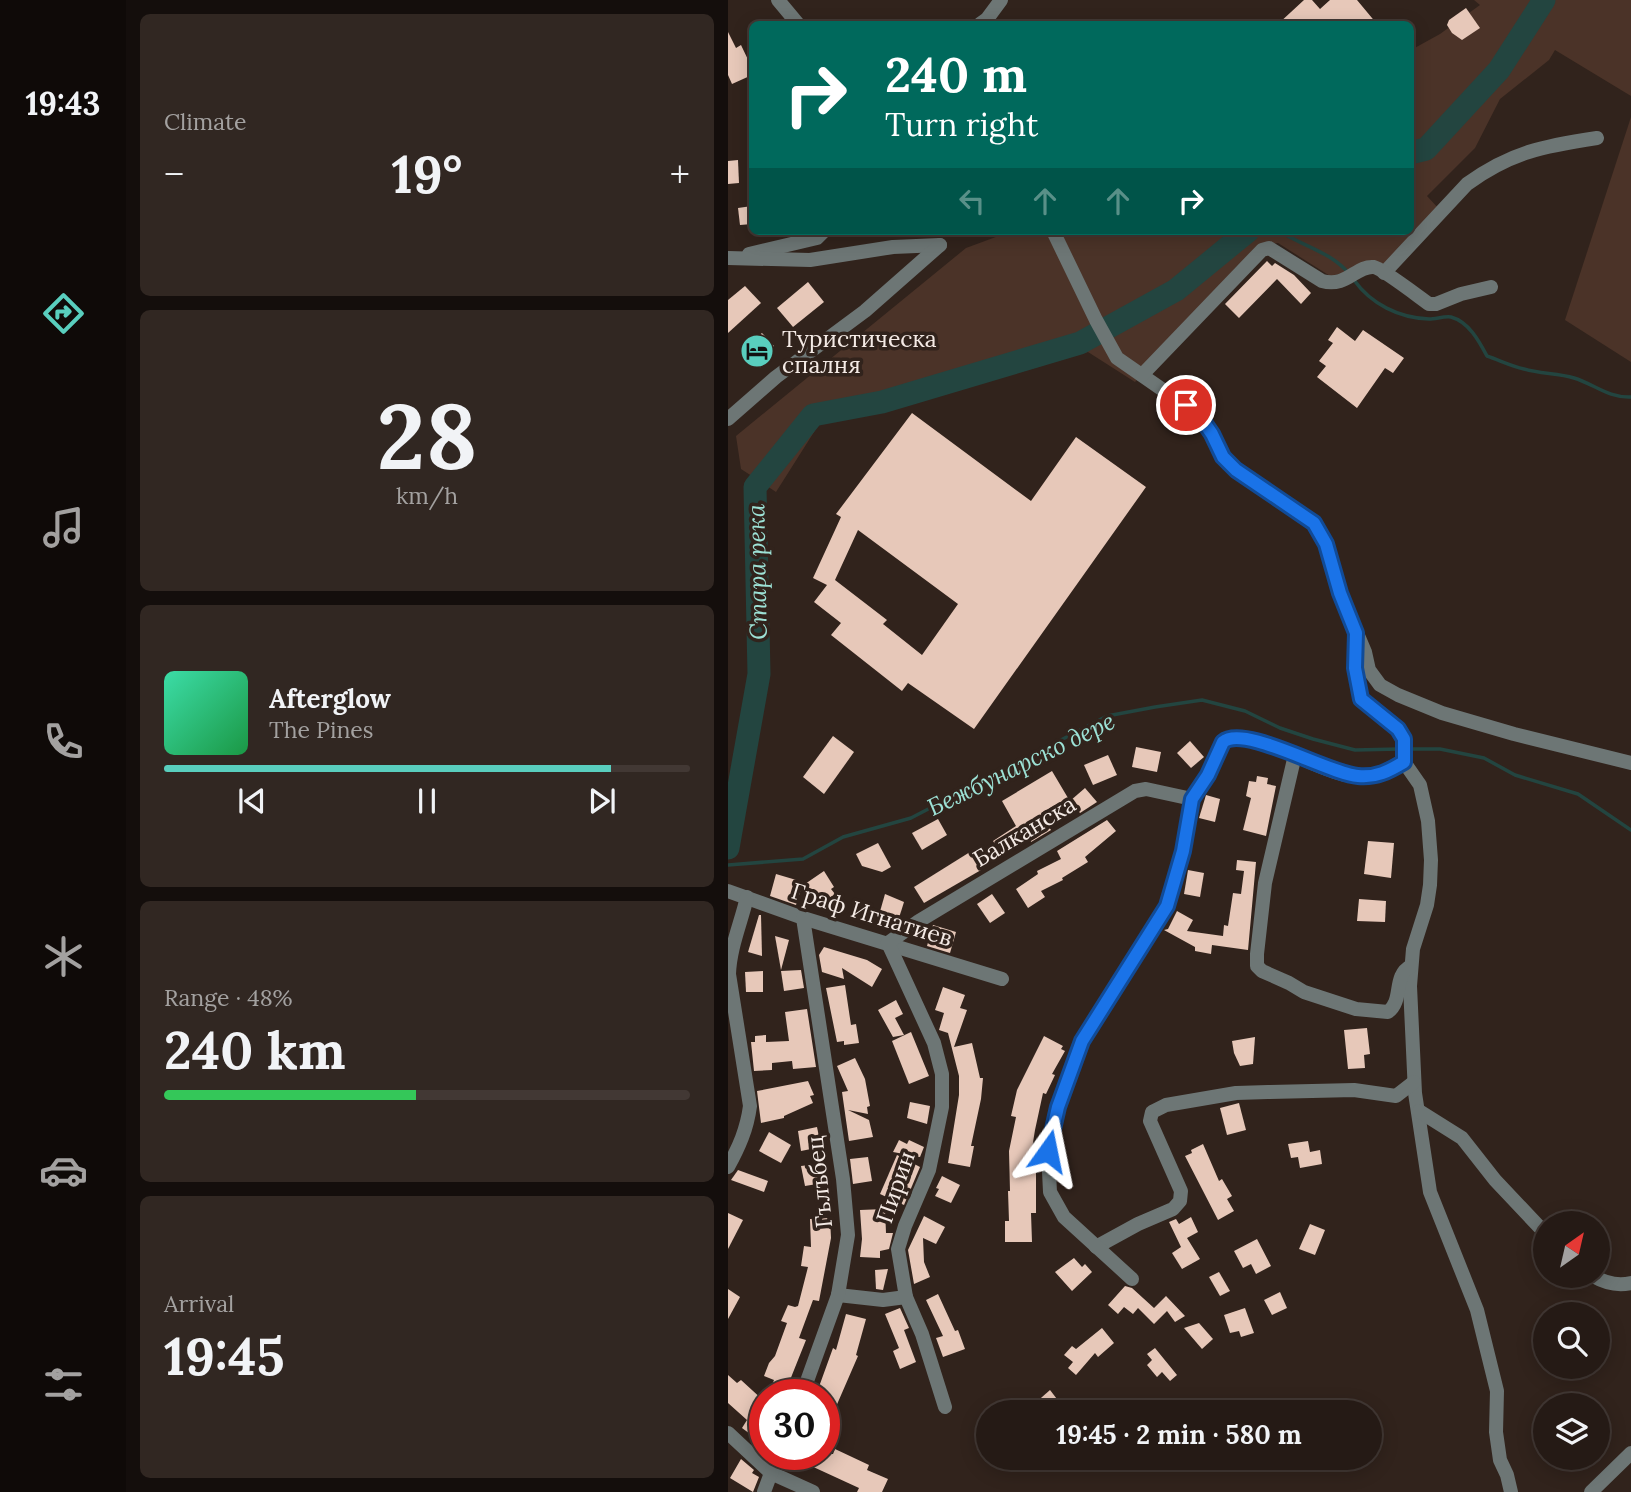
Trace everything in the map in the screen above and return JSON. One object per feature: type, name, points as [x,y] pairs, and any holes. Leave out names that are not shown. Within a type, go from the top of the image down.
[{"type":"street","points":[[778,0],[796,21]]},
{"type":"street","points":[[984,21],[1001,0]]},
{"type":"street","points":[[1384,273],[1467,184],[1478,176],[1525,151],[1597,138]]},
{"type":"street","points":[[731,258],[817,238],[820,235]]},
{"type":"street","points":[[1055,235],[1117,358],[1199,415],[1223,457],[1236,470],[1314,523],[1326,544],[1340,593],[1365,652],[1369,670],[1380,685],[1442,713],[1631,763]]},
{"type":"street","points":[[728,419],[776,377],[865,311],[940,245],[893,247],[810,260],[731,258]]},
{"type":"street","points":[[1142,375],[1262,250],[1269,247],[1322,281],[1338,283],[1366,268],[1377,268],[1429,304],[1491,287]]},
{"type":"street","points":[[1356,633],[1355,668],[1361,699],[1390,721],[1404,739],[1404,758],[1420,785],[1428,821],[1431,860],[1428,895],[1411,966],[1414,1082],[1430,1192],[1477,1310],[1497,1391],[1496,1432],[1500,1460],[1511,1492]]},
{"type":"street","points":[[1132,1279],[1064,1217],[1050,1192],[1048,1151],[1058,1107],[1082,1041],[1167,906],[1183,851],[1192,799],[1208,775],[1223,742],[1233,738],[1274,746],[1340,773],[1358,776],[1385,773],[1404,758]]},
{"type":"street","points":[[1295,755],[1265,883],[1258,966],[1262,971],[1315,996],[1356,1009],[1388,1012],[1396,1001],[1400,977],[1411,966]]},
{"type":"street","name":"Балканска","points":[[888,943],[919,921],[1135,791],[1146,789],[1192,799]]},
{"type":"street","name":"Граф Игнатиев","points":[[728,891],[803,918],[1002,979]]},
{"type":"street","points":[[728,1167],[743,1139],[750,1106],[729,974],[729,957],[747,897]]},
{"type":"street","name":"Гълъбец","points":[[803,918],[847,1219],[846,1254],[838,1295],[808,1379]]},
{"type":"street","name":"Пирин","points":[[888,943],[934,1043],[942,1074],[942,1107],[929,1170],[898,1249],[906,1297],[922,1334],[945,1407]]},
{"type":"street","points":[[1096,1247],[1173,1209],[1180,1201],[1181,1191],[1150,1121],[1152,1112],[1156,1109],[1236,1093],[1354,1090],[1396,1096],[1414,1082]]},
{"type":"street","points":[[1419,1111],[1462,1138],[1495,1181],[1533,1221]]},
{"type":"street","points":[[1610,1282],[1622,1285],[1631,1283]]},
{"type":"street","points":[[838,1295],[883,1300],[906,1297]]},
{"type":"street","points":[[728,1433],[771,1473],[813,1492]]},
{"type":"street","points":[[1591,1492],[1631,1452]]},
{"type":"street","points":[[764,1492],[772,1470]]},
{"type":"shaded area","points":[[1474,0],[1631,0],[1631,96],[1555,50],[1549,60],[1500,99],[1475,148],[1427,196],[1440,210],[1396,261],[1330,276],[1278,243],[1264,245],[1237,266],[1135,382],[1088,352],[890,411],[821,421],[776,492],[741,469],[736,436],[966,248],[1001,235],[1414,235],[1414,48],[1440,34],[1480,5]]},
{"type":"shaded area","points":[[1631,117],[1631,362],[1565,320]]},
{"type":"building","points":[[1304,0],[1312,0],[1320,9],[1330,0],[1357,0],[1374,21],[1281,21]]},
{"type":"building","points":[[1466,8],[1480,28],[1462,40],[1452,33],[1447,25],[1449,20]]},
{"type":"building","points":[[728,32],[736,48],[741,45],[749,62],[749,76],[732,84],[728,75]]},
{"type":"building","points":[[738,160],[739,183],[728,184],[728,161]]},
{"type":"building","points":[[749,206],[749,224],[740,225],[738,208]]},
{"type":"building","points":[[1267,261],[1272,266],[1275,263],[1294,275],[1311,293],[1301,304],[1277,279],[1239,318],[1225,304]]},
{"type":"building","points":[[808,282],[824,302],[793,327],[777,308]]},
{"type":"building","points":[[745,286],[761,303],[728,333],[728,300]]},
{"type":"building","points":[[1337,327],[1355,341],[1363,330],[1404,358],[1393,373],[1385,368],[1357,408],[1317,377],[1326,366],[1319,361],[1333,343],[1328,340]]},
{"type":"building","name":"Туристическа спалня","points":[[762,333],[774,346],[764,354],[767,358],[757,366],[743,348]]},
{"type":"building","points":[[912,413],[1031,501],[1076,437],[1146,487],[974,729],[908,683],[902,691],[831,635],[841,623],[814,602],[827,585],[813,578],[841,517],[836,514]],"holes":[[[858,530],[958,604],[922,655],[883,624],[887,620],[835,580]]]},
{"type":"building","points":[[833,736],[854,752],[824,794],[803,777]]},
{"type":"building","points":[[1190,741],[1204,757],[1191,768],[1177,753]]},
{"type":"building","points":[[1136,747],[1161,752],[1157,772],[1132,767]]},
{"type":"building","points":[[1108,755],[1117,775],[1093,785],[1084,765]]},
{"type":"building","points":[[1052,771],[1068,798],[1041,813],[1051,830],[1003,856],[993,841],[1016,826],[1002,801]]},
{"type":"building","points":[[1257,776],[1268,778],[1267,784],[1276,786],[1266,836],[1243,830],[1251,798],[1246,796],[1249,781],[1256,782]]},
{"type":"building","points":[[1085,788],[1097,802],[1080,813],[1070,801]]},
{"type":"building","points":[[1206,795],[1220,799],[1215,822],[1199,818]]},
{"type":"building","points":[[938,819],[947,835],[922,850],[912,833]]},
{"type":"building","points":[[1107,820],[1116,831],[1085,857],[1088,862],[1062,878],[1063,880],[1041,891],[1045,897],[1028,908],[1016,889],[1038,874],[1037,871],[1061,859],[1057,851]]},
{"type":"building","points":[[1368,841],[1394,843],[1391,878],[1364,874]]},
{"type":"building","points":[[878,843],[891,867],[882,872],[862,866],[856,854]]},
{"type":"building","points":[[970,852],[981,870],[924,903],[914,887]]},
{"type":"building","points":[[1237,860],[1256,862],[1248,950],[1212,945],[1211,954],[1195,951],[1195,947],[1164,930],[1168,929],[1177,911],[1193,920],[1187,931],[1223,936],[1224,925],[1228,926],[1233,893],[1241,894],[1244,871],[1236,870]]},
{"type":"building","points":[[1188,870],[1204,873],[1200,897],[1184,894]]},
{"type":"building","points":[[824,871],[834,887],[831,889],[835,894],[819,905],[805,884]]},
{"type":"building","points":[[776,874],[803,882],[796,905],[770,896]]},
{"type":"building","points":[[885,894],[904,902],[898,921],[879,915]]},
{"type":"building","points":[[992,894],[1005,913],[990,923],[977,904]]},
{"type":"building","points":[[1359,899],[1386,901],[1385,922],[1357,921]]},
{"type":"building","points":[[761,915],[762,956],[748,952]]},
{"type":"building","points":[[933,925],[956,932],[950,953],[927,946]]},
{"type":"building","points":[[775,936],[789,940],[781,970]]},
{"type":"building","points":[[824,947],[867,960],[882,969],[872,987],[842,968],[844,979],[822,972],[819,955]]},
{"type":"building","points":[[801,970],[804,988],[784,991],[781,971]]},
{"type":"building","points":[[763,971],[763,992],[746,992],[745,972]]},
{"type":"building","points":[[845,985],[851,1025],[856,1024],[859,1043],[844,1045],[844,1041],[837,1042],[826,988]]},
{"type":"building","points":[[943,987],[965,995],[960,1008],[967,1010],[954,1047],[972,1043],[980,1078],[983,1078],[970,1167],[948,1163],[959,1095],[959,1076],[948,1033],[939,1030],[944,1013],[935,1010]]},
{"type":"building","points":[[896,1000],[903,1014],[895,1018],[904,1035],[893,1037],[878,1010]]},
{"type":"building","points":[[807,1009],[816,1067],[793,1069],[792,1061],[772,1063],[772,1070],[754,1071],[751,1042],[755,1042],[755,1036],[766,1035],[766,1042],[789,1041],[785,1012]]},
{"type":"building","points":[[1367,1028],[1370,1054],[1364,1055],[1365,1068],[1348,1069],[1344,1030]]},
{"type":"building","points":[[911,1032],[929,1076],[909,1084],[892,1041]]},
{"type":"building","points":[[1044,1036],[1063,1046],[1061,1049],[1065,1051],[1052,1074],[1055,1075],[1046,1094],[1043,1093],[1035,1130],[1030,1161],[1036,1161],[1036,1213],[1031,1213],[1032,1242],[1005,1242],[1005,1221],[1009,1221],[1009,1151],[1016,1117],[1011,1116],[1017,1090]]},
{"type":"building","points":[[1255,1037],[1253,1064],[1240,1066],[1232,1041]]},
{"type":"building","points":[[855,1058],[865,1079],[870,1106],[867,1107],[868,1114],[848,1110],[869,1120],[873,1137],[849,1141],[842,1092],[848,1091],[837,1066]]},
{"type":"building","points":[[808,1081],[814,1095],[810,1096],[813,1103],[784,1118],[761,1123],[757,1091]]},
{"type":"building","points":[[910,1102],[930,1106],[927,1124],[907,1118]]},
{"type":"building","points":[[1239,1103],[1246,1130],[1227,1135],[1220,1108]]},
{"type":"building","points":[[817,1127],[821,1147],[801,1151],[798,1131]]},
{"type":"building","points":[[769,1132],[791,1145],[781,1163],[759,1151]]},
{"type":"building","points":[[899,1140],[907,1144],[909,1140],[924,1147],[920,1157],[893,1152]]},
{"type":"building","points":[[1308,1141],[1310,1152],[1320,1150],[1322,1164],[1300,1168],[1298,1157],[1291,1158],[1288,1144]]},
{"type":"building","points":[[1203,1144],[1219,1181],[1222,1179],[1232,1196],[1227,1199],[1234,1211],[1218,1220],[1185,1156]]},
{"type":"building","points":[[897,1155],[920,1167],[904,1205],[880,1194]]},
{"type":"building","points":[[868,1157],[872,1181],[853,1184],[850,1159]]},
{"type":"building","points":[[825,1163],[829,1182],[805,1186],[801,1166]]},
{"type":"building","points":[[738,1170],[768,1181],[764,1192],[731,1180]]},
{"type":"building","points":[[942,1176],[960,1185],[951,1203],[935,1196]]},
{"type":"building","points":[[885,1209],[886,1233],[893,1233],[889,1249],[880,1251],[880,1258],[860,1257],[860,1210]]},
{"type":"building","points":[[728,1213],[743,1220],[728,1249]]},
{"type":"building","points":[[924,1216],[945,1227],[936,1244],[923,1238],[924,1262],[930,1277],[914,1284],[908,1250]]},
{"type":"building","points":[[1191,1217],[1198,1232],[1187,1238],[1200,1259],[1182,1269],[1172,1253],[1181,1247],[1169,1222],[1176,1219],[1179,1224]]},
{"type":"building","points":[[830,1218],[831,1238],[819,1301],[813,1300],[799,1338],[806,1340],[790,1379],[772,1379],[764,1376],[775,1356],[787,1323],[781,1321],[788,1305],[798,1306],[808,1267],[801,1266],[804,1246],[811,1247],[810,1219]]},
{"type":"building","points":[[1310,1224],[1325,1230],[1315,1255],[1299,1249]]},
{"type":"building","points":[[1257,1239],[1271,1266],[1256,1274],[1251,1264],[1243,1268],[1234,1251]]},
{"type":"building","points":[[1074,1258],[1082,1267],[1085,1264],[1092,1272],[1072,1291],[1055,1272]]},
{"type":"building","points":[[888,1269],[883,1290],[876,1289],[875,1270]]},
{"type":"building","points":[[1219,1272],[1230,1291],[1220,1296],[1209,1277]]},
{"type":"building","points":[[1125,1286],[1132,1288],[1154,1308],[1166,1296],[1185,1316],[1175,1322],[1167,1311],[1154,1324],[1138,1308],[1133,1314],[1124,1307],[1118,1314],[1108,1305]]},
{"type":"building","points":[[728,1289],[740,1297],[728,1319]]},
{"type":"building","points":[[1280,1292],[1287,1308],[1272,1315],[1264,1300]]},
{"type":"building","points":[[938,1294],[965,1349],[943,1357],[936,1338],[943,1336],[926,1300]]},
{"type":"building","points":[[900,1308],[909,1328],[904,1330],[916,1362],[900,1369],[893,1351],[899,1348],[885,1314]]},
{"type":"building","points":[[1245,1308],[1254,1333],[1241,1337],[1239,1331],[1230,1333],[1224,1315]]},
{"type":"building","points":[[846,1314],[866,1319],[856,1355],[858,1356],[840,1397],[840,1379],[822,1379],[833,1348],[836,1350]]},
{"type":"building","points":[[1199,1323],[1213,1339],[1202,1349],[1184,1328]]},
{"type":"building","points":[[1102,1328],[1114,1343],[1098,1357],[1095,1353],[1076,1375],[1068,1368],[1073,1362],[1064,1355],[1072,1346],[1076,1349]]},
{"type":"building","points":[[1155,1348],[1177,1375],[1170,1381],[1162,1372],[1157,1377],[1147,1365],[1152,1360],[1147,1354]]},
{"type":"building","points":[[728,1375],[737,1383],[741,1380],[749,1387],[749,1433],[742,1428],[747,1420],[728,1403]]},
{"type":"building","points":[[1050,1390],[1058,1400],[1039,1400]]},
{"type":"building","points":[[840,1451],[869,1465],[867,1470],[888,1479],[882,1492],[857,1492],[859,1488],[820,1470],[840,1470]]},
{"type":"building","points":[[741,1459],[749,1466],[749,1470],[754,1470],[752,1473],[759,1477],[753,1492],[730,1478]]},
{"type":"waterway","name":"Стара река","points":[[1414,152],[1426,149],[1499,70],[1544,0]]},
{"type":"waterway","name":"Стара река","points":[[728,848],[759,674],[755,487],[813,415],[882,402],[1080,343],[1176,290],[1243,235]]},
{"type":"waterway","points":[[1287,235],[1334,260],[1349,274]]},
{"type":"waterway","points":[[1354,280],[1377,303],[1397,313],[1418,318],[1457,319],[1473,333],[1487,356],[1530,371],[1574,378],[1608,393],[1631,397]]},
{"type":"waterway","name":"Бежбунарско дере","points":[[728,865],[803,859],[843,837],[911,818],[1107,716],[1155,707],[1202,700],[1245,711],[1280,728],[1355,750],[1399,749]]},
{"type":"waterway","name":"Бежбунарско дере","points":[[1407,749],[1440,749],[1484,758],[1515,775],[1578,794],[1631,830]]},
{"type":"place","name":"Туристическа спалня","points":[[757,351]]},
{"type":"route","points":[[1048,1151],[1058,1107],[1082,1041],[1167,906],[1183,851],[1192,799],[1208,775],[1223,742],[1227,738],[1252,740],[1274,746],[1340,773],[1358,776],[1385,773],[1404,762],[1404,739],[1398,729],[1361,699],[1355,668],[1356,633],[1321,532],[1314,523],[1236,470],[1223,457],[1199,415],[1186,405]]}]
